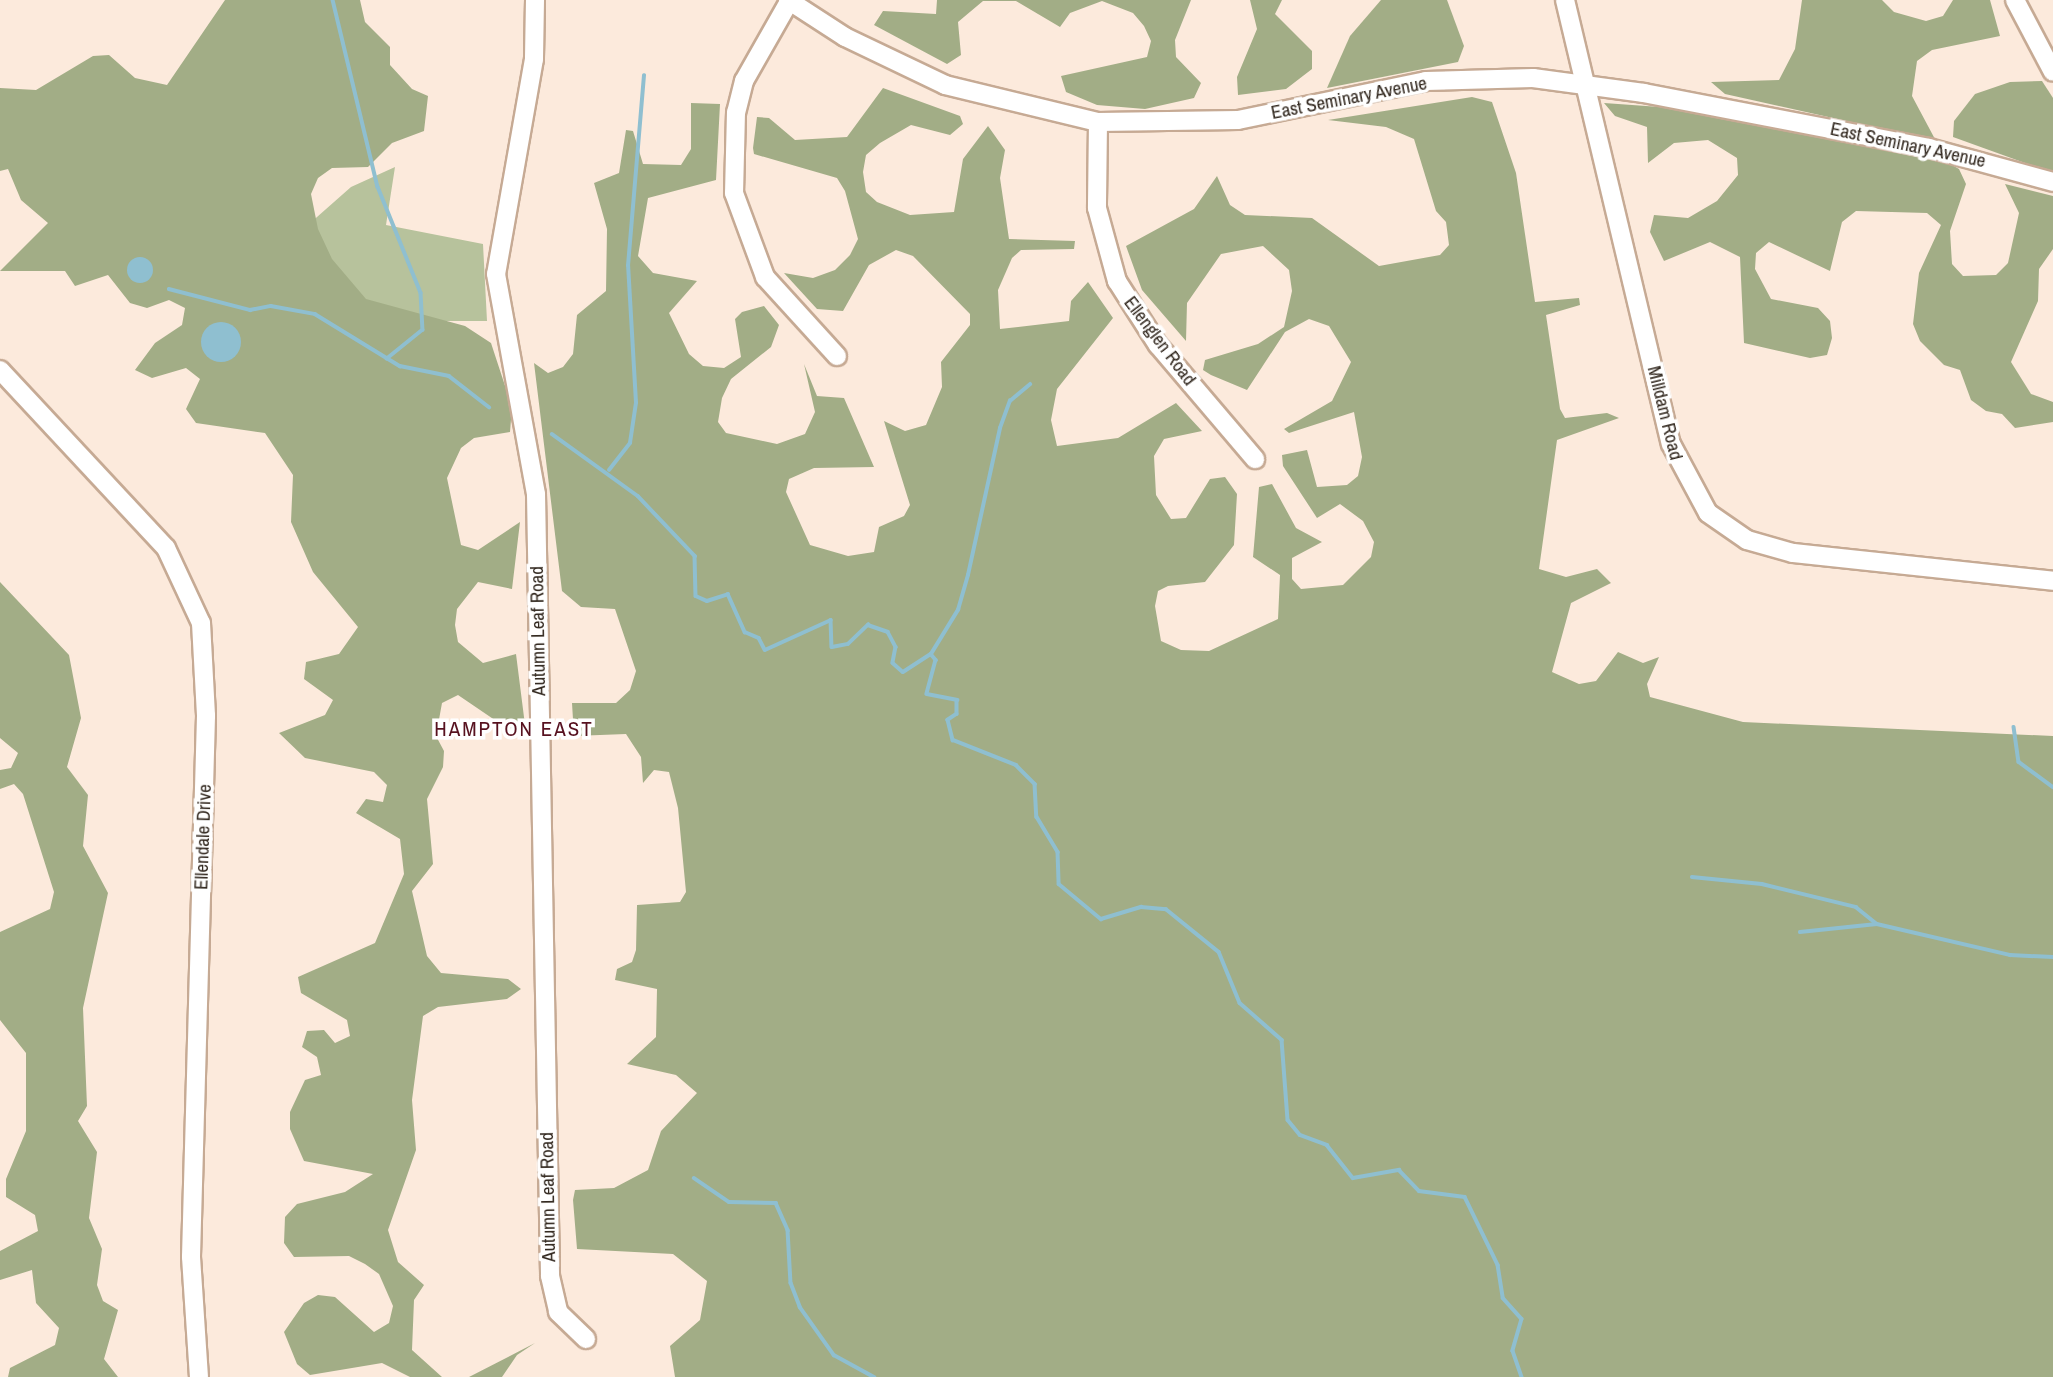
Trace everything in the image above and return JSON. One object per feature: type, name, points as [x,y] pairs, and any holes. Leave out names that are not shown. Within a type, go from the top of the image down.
[{"type":"street","name":"Autumn Leaf Road","points":[[535,0],[534,59],[496,274],[536,494],[550,1276],[558,1312],[586,1339]]},
{"type":"street","name":"East Seminary Avenue","points":[[789,0],[845,37],[945,85],[1098,122],[1238,120],[1426,81],[1587,83],[1929,148],[2053,182]]},
{"type":"street","points":[[789,0],[744,81],[736,112],[734,193],[765,277],[837,356]]},
{"type":"street","name":"Milldam Road","points":[[1565,0],[1587,83],[1671,444],[1707,513],[1747,540],[1793,553],[2053,581]]},
{"type":"street","points":[[2015,0],[2053,72]]},
{"type":"street","name":"Ellenglen Road","points":[[1098,122],[1097,208],[1117,281],[1158,345],[1255,459]]},
{"type":"street","name":"Ellendale Drive","points":[[0,370],[166,548],[201,623],[206,716],[191,1257],[199,1377]]},
{"type":"green space","points":[[225,0],[360,0],[365,22],[390,47],[390,65],[412,89],[428,96],[424,131],[392,143],[368,167],[332,168],[318,178],[311,194],[318,229],[332,259],[366,299],[465,326],[491,343],[512,407],[510,432],[474,438],[461,448],[447,478],[461,545],[478,550],[520,522],[512,589],[478,582],[457,609],[455,625],[458,642],[483,663],[516,654],[525,725],[508,729],[458,695],[442,703],[436,736],[444,751],[443,767],[427,799],[433,864],[412,891],[427,956],[441,973],[508,979],[521,989],[507,999],[438,1007],[423,1016],[412,1100],[416,1150],[388,1230],[398,1262],[424,1285],[414,1300],[412,1350],[442,1377],[410,1377],[382,1363],[310,1375],[297,1364],[284,1332],[304,1303],[318,1295],[335,1297],[374,1332],[389,1323],[393,1306],[379,1274],[365,1264],[349,1256],[294,1257],[284,1243],[285,1217],[297,1204],[345,1192],[373,1174],[304,1161],[290,1129],[290,1112],[305,1080],[321,1075],[317,1057],[302,1047],[307,1031],[324,1030],[335,1043],[350,1036],[347,1020],[301,993],[298,977],[375,943],[404,874],[400,839],[356,813],[366,799],[383,802],[387,785],[374,772],[305,758],[279,733],[325,715],[333,700],[304,679],[306,662],[339,654],[358,627],[313,572],[291,522],[293,475],[265,433],[196,423],[186,409],[200,379],[186,368],[152,378],[135,370],[155,343],[182,325],[185,308],[169,300],[147,308],[130,303],[108,275],[75,286],[65,271],[0,271],[48,223],[21,200],[8,169],[0,171],[0,88],[36,90],[93,56],[109,55],[135,78],[167,85]]},
{"type":"green space","points":[[937,0],[1191,0],[1175,40],[1176,57],[1201,83],[1194,98],[1145,109],[1097,105],[1066,92],[1061,76],[1147,57],[1151,41],[1144,26],[1133,13],[1102,1],[1070,13],[1060,27],[1016,1],[983,1],[958,22],[961,55],[947,64],[874,25],[883,11],[936,14]]},
{"type":"green space","points":[[1250,0],[1282,0],[1275,14],[1312,51],[1312,69],[1286,89],[1238,95],[1237,77],[1257,29]]},
{"type":"green space","points":[[1381,0],[1447,0],[1464,46],[1458,62],[1327,88],[1350,36]]},
{"type":"green space","points":[[1802,0],[1882,0],[1894,12],[1926,21],[1943,16],[1953,0],[1990,0],[2000,36],[1932,50],[1917,61],[1912,96],[1936,141],[1725,94],[1711,82],[1779,80],[1795,49]]},
{"type":"green space","points":[[2042,81],[2053,98],[2053,173],[1953,137],[1954,121],[1975,94],[2010,82]]},
{"type":"green space","points":[[883,88],[960,116],[963,124],[950,135],[911,125],[880,143],[866,155],[863,172],[866,192],[877,202],[910,215],[954,212],[963,159],[988,126],[1005,150],[1000,178],[1009,239],[1075,241],[1074,249],[1021,250],[1012,258],[998,290],[1000,329],[1069,321],[1071,301],[1088,282],[1113,318],[1057,389],[1051,420],[1057,446],[1118,438],[1176,403],[1202,431],[1164,439],[1154,456],[1156,495],[1171,519],[1186,518],[1210,479],[1225,477],[1237,494],[1234,545],[1205,582],[1168,586],[1158,591],[1155,606],[1161,641],[1181,650],[1209,651],[1278,619],[1280,575],[1253,557],[1259,487],[1272,484],[1296,528],[1322,542],[1292,558],[1292,579],[1301,589],[1343,585],[1371,557],[1374,542],[1363,521],[1340,504],[1317,518],[1283,466],[1282,455],[1307,450],[1317,487],[1347,485],[1358,476],[1362,457],[1354,412],[1289,433],[1284,429],[1332,401],[1351,362],[1329,326],[1309,319],[1285,332],[1247,390],[1211,375],[1203,370],[1205,360],[1258,344],[1284,327],[1292,291],[1289,270],[1263,246],[1221,254],[1187,303],[1186,341],[1142,290],[1126,246],[1194,209],[1217,176],[1230,205],[1245,215],[1312,218],[1379,266],[1440,255],[1449,245],[1446,222],[1436,211],[1414,139],[1386,127],[1328,120],[1472,97],[1492,102],[1516,173],[1535,302],[1579,298],[1580,305],[1546,315],[1560,409],[1565,418],[1607,413],[1619,418],[1557,440],[1539,569],[1566,577],[1597,569],[1611,583],[1571,603],[1552,672],[1579,684],[1596,681],[1618,652],[1643,663],[1659,657],[1647,684],[1650,697],[1743,722],[2053,736],[2053,1377],[675,1377],[670,1346],[700,1320],[707,1281],[673,1254],[577,1249],[573,1200],[575,1190],[614,1188],[648,1170],[661,1131],[697,1093],[676,1075],[627,1064],[656,1037],[657,989],[615,980],[617,969],[632,962],[636,950],[637,905],[680,902],[686,892],[678,808],[669,772],[654,770],[643,783],[641,757],[626,734],[574,736],[572,703],[616,703],[630,690],[636,671],[615,609],[581,607],[562,591],[534,363],[548,373],[563,367],[573,354],[577,315],[606,291],[607,229],[594,183],[619,173],[626,130],[633,131],[643,164],[681,165],[691,149],[691,103],[720,104],[716,180],[648,198],[638,256],[653,273],[697,281],[669,313],[689,354],[703,366],[724,368],[741,357],[735,319],[742,312],[764,306],[779,325],[771,347],[731,379],[722,398],[718,422],[726,433],[777,444],[805,434],[815,412],[804,364],[817,396],[844,398],[874,467],[814,468],[789,479],[786,492],[810,545],[848,556],[874,552],[879,527],[904,516],[910,505],[884,421],[905,431],[926,425],[942,387],[941,362],[970,325],[970,314],[913,256],[896,250],[869,265],[843,311],[817,309],[784,273],[813,278],[835,270],[850,255],[858,239],[845,191],[837,178],[754,154],[753,148],[757,117],[769,118],[795,140],[847,137]]},
{"type":"green space","points":[[1604,103],[1674,108],[1945,161],[1959,169],[1966,184],[1950,231],[1952,264],[1963,276],[1996,275],[2008,263],[2019,213],[2005,184],[2053,196],[2053,249],[2039,269],[2038,301],[2011,362],[2031,394],[2053,402],[2053,422],[2015,428],[2002,414],[1986,411],[1971,400],[1960,370],[1944,365],[1920,341],[1913,324],[1919,273],[1941,225],[1927,213],[1856,211],[1842,222],[1830,271],[1769,242],[1756,253],[1755,269],[1771,299],[1818,308],[1830,321],[1832,338],[1827,355],[1810,358],[1744,343],[1740,257],[1710,242],[1664,261],[1650,232],[1654,215],[1688,218],[1717,201],[1738,175],[1737,158],[1708,140],[1674,143],[1648,163],[1647,127],[1615,116]]},
{"type":"green space","points":[[395,167],[386,225],[483,244],[487,321],[367,321],[300,232],[351,187]]},
{"type":"green space","points":[[0,582],[69,655],[81,718],[67,767],[88,795],[83,846],[108,893],[83,1008],[87,1106],[78,1121],[97,1152],[89,1218],[102,1249],[97,1285],[103,1301],[118,1310],[104,1359],[118,1377],[8,1377],[10,1368],[55,1345],[59,1328],[36,1303],[32,1270],[0,1280],[0,1251],[38,1231],[35,1215],[6,1197],[6,1179],[26,1131],[26,1053],[0,1020],[0,932],[50,909],[54,892],[23,794],[14,784],[0,789],[0,770],[11,768],[18,753],[0,738]]},
{"type":"green space","points":[[535,1343],[517,1355],[502,1377],[469,1377]]},
{"type":"water","points":[[140,257],[149,261],[153,270],[149,279],[140,283],[131,279],[127,270],[131,261]]},
{"type":"water","points":[[221,322],[229,323],[235,328],[240,334],[240,350],[235,356],[229,361],[221,362],[213,361],[207,356],[202,350],[201,342],[202,334],[207,328],[213,323]]},
{"type":"waterway","points":[[333,0],[378,187],[421,293],[423,330],[387,359]]},
{"type":"waterway","points":[[609,470],[630,443],[636,403],[628,266],[644,76]]},
{"type":"waterway","points":[[169,289],[250,310],[271,306],[315,314],[400,366],[449,376],[489,407]]},
{"type":"waterway","points":[[931,654],[958,610],[1000,428],[1010,401],[1030,384]]},
{"type":"waterway","points":[[552,434],[638,496],[695,556],[696,596],[707,601],[728,594],[745,632],[759,638],[765,650],[831,620],[832,647],[848,644],[868,625],[888,632],[896,647],[893,663],[903,672],[931,654],[936,660],[927,694],[957,700],[957,714],[948,720],[953,740],[1016,765],[1035,784],[1037,817],[1058,852],[1059,884],[1101,919],[1141,907],[1166,909],[1219,952],[1240,1003],[1282,1040],[1288,1120],[1300,1135],[1327,1145],[1353,1178],[1399,1170],[1419,1191],[1465,1197],[1498,1265],[1503,1298],[1522,1319],[1513,1351],[1522,1377]]},
{"type":"waterway","points":[[2014,727],[2019,762],[2053,787]]},
{"type":"waterway","points":[[1692,877],[1762,884],[1856,907],[1877,924]]},
{"type":"waterway","points":[[1800,932],[1877,924],[2010,955],[2053,957]]},
{"type":"waterway","points":[[694,1178],[729,1202],[776,1203],[788,1230],[791,1283],[800,1307],[834,1355],[874,1377]]},
{"type":"district","name":"HAMPTON EAST","points":[[514,729]]}]
